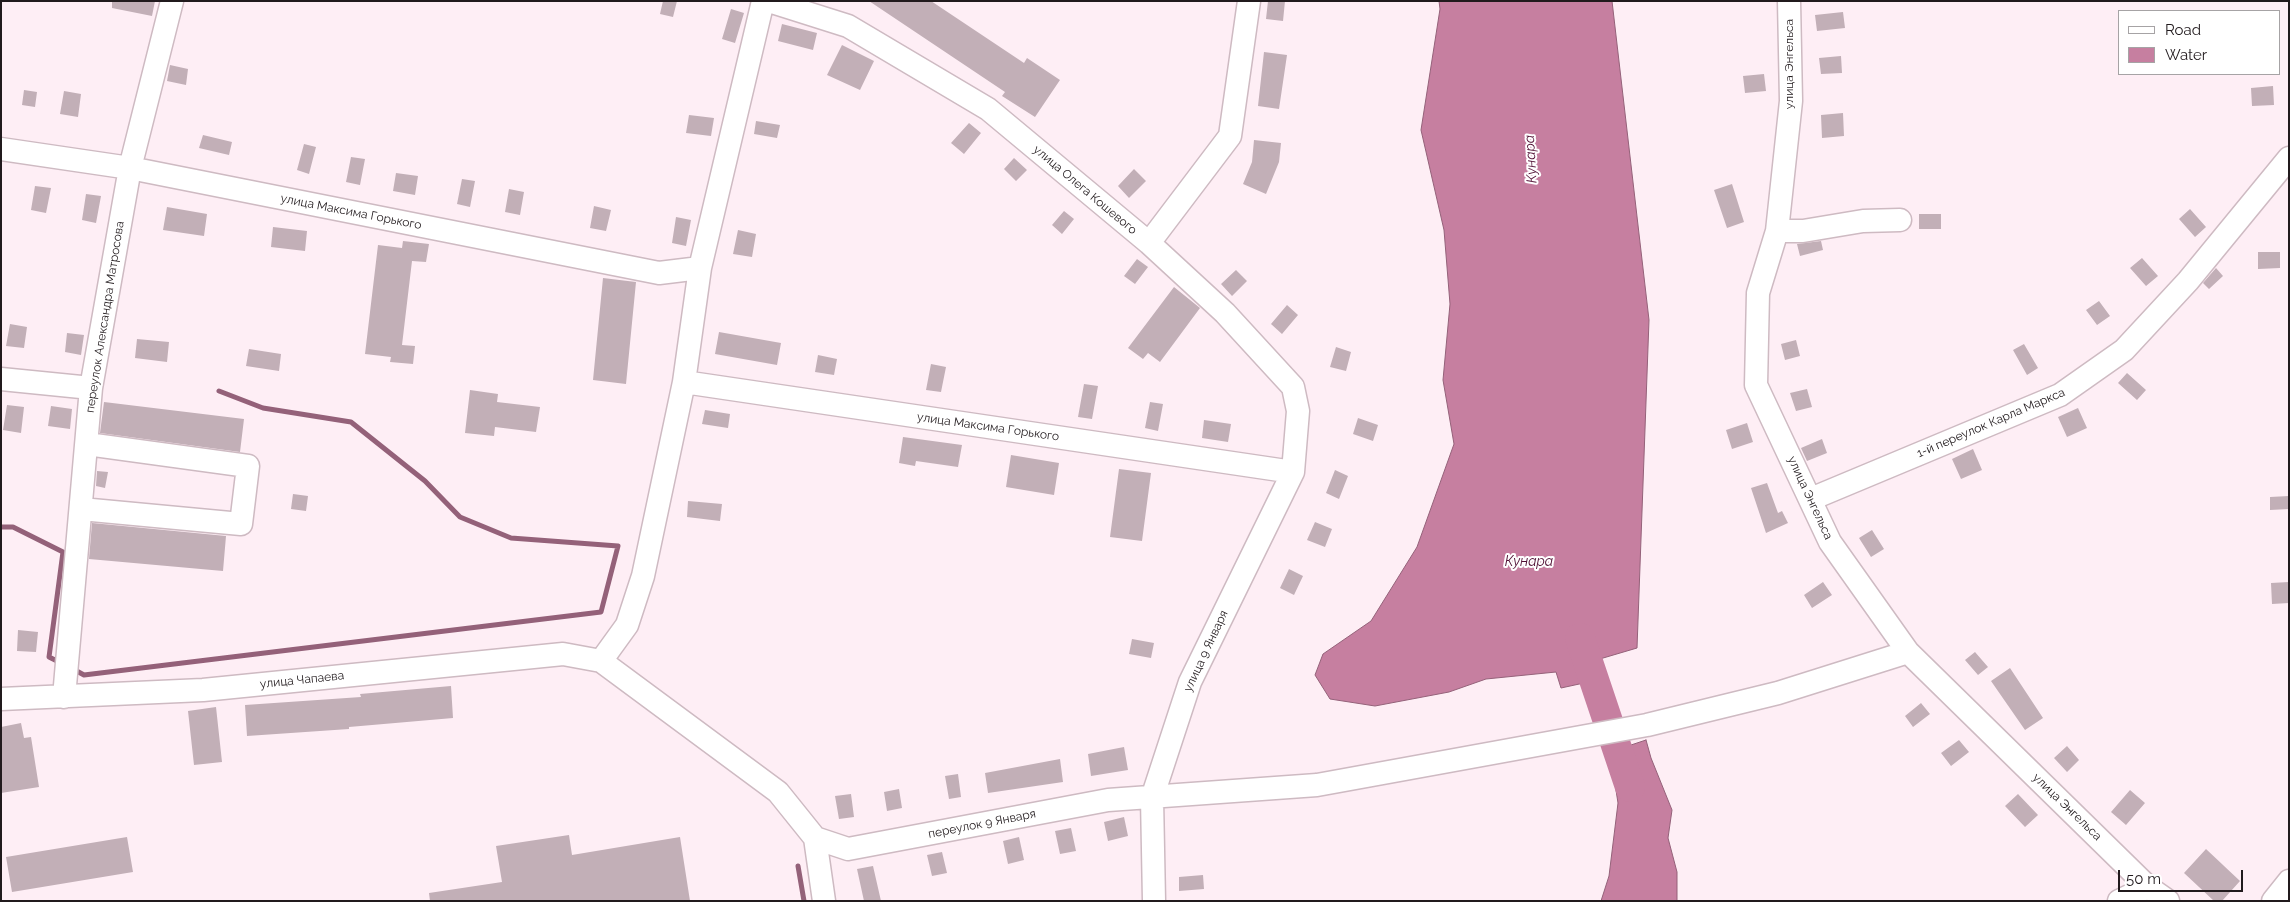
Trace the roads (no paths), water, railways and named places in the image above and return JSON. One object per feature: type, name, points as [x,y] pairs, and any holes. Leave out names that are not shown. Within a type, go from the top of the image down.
[{"type":"street","name":"переулок Александра Матросова","points":[[64,697],[92,388],[130,168],[172,1]]},
{"type":"street","points":[[763,1],[700,268],[684,382],[643,576],[627,625],[601,661],[778,792],[815,838],[824,901]]},
{"type":"street","name":"улица Олега Кошевого","points":[[769,1],[848,26],[988,109],[1149,243],[1225,313],[1293,387],[1298,411],[1293,472]]},
{"type":"street","points":[[1149,243],[1230,136],[1249,1]]},
{"type":"street","name":"улица Энгельса","points":[[1789,1],[1791,101],[1776,231],[1758,293],[1756,385],[1830,542],[1908,652],[2148,887],[2168,901]]},
{"type":"street","name":"улица Максима Горького","points":[[1,148],[130,168],[659,273],[700,268]]},
{"type":"street","name":"1-й переулок Карла Маркса","points":[[1811,499],[2060,395],[2124,350],[2188,281],[2289,158]]},
{"type":"street","points":[[1776,231],[1803,231],[1863,221],[1900,220]]},
{"type":"street","points":[[1,379],[92,388]]},
{"type":"street","name":"улица Максима Горького","points":[[684,382],[1293,472]]},
{"type":"street","points":[[81,509],[241,524],[248,466],[86,444]]},
{"type":"street","name":"улица 9 Января","points":[[1154,901],[1152,798],[1190,682],[1293,472]]},
{"type":"street","name":"переулок 9 Января","points":[[815,838],[848,849],[1108,800],[1317,785],[1647,725],[1778,693],[1908,652]]},
{"type":"street","name":"улица Чапаева","points":[[1,698],[203,690],[563,654],[601,661]]},
{"type":"street","points":[[2273,901],[2289,881]]},
{"type":"street","points":[[2119,901],[2148,887]]},
{"type":"water","name":"Кунара","points":[[1439,1],[1612,1],[1649,320],[1637,648],[1593,661],[1593,681],[1561,688],[1556,672],[1486,679],[1449,692],[1375,706],[1330,699],[1315,675],[1323,654],[1371,621],[1417,547],[1454,444],[1443,380],[1450,304],[1444,230],[1421,130],[1440,9]]},
{"type":"water","points":[[1646,740],[1651,758],[1672,810],[1668,838],[1677,872],[1677,901],[1601,901],[1609,876],[1618,803],[1610,752]]},
{"type":"waterway","points":[[73,669],[84,675],[601,612],[618,546],[511,538],[460,517],[425,481],[351,422],[263,408],[219,391]]},
{"type":"waterway","points":[[1,527],[13,527],[63,552],[49,657],[61,663]]},
{"type":"waterway","name":"Кунара","points":[[1580,638],[1630,787]]},
{"type":"waterway","points":[[798,866],[804,901]]}]
